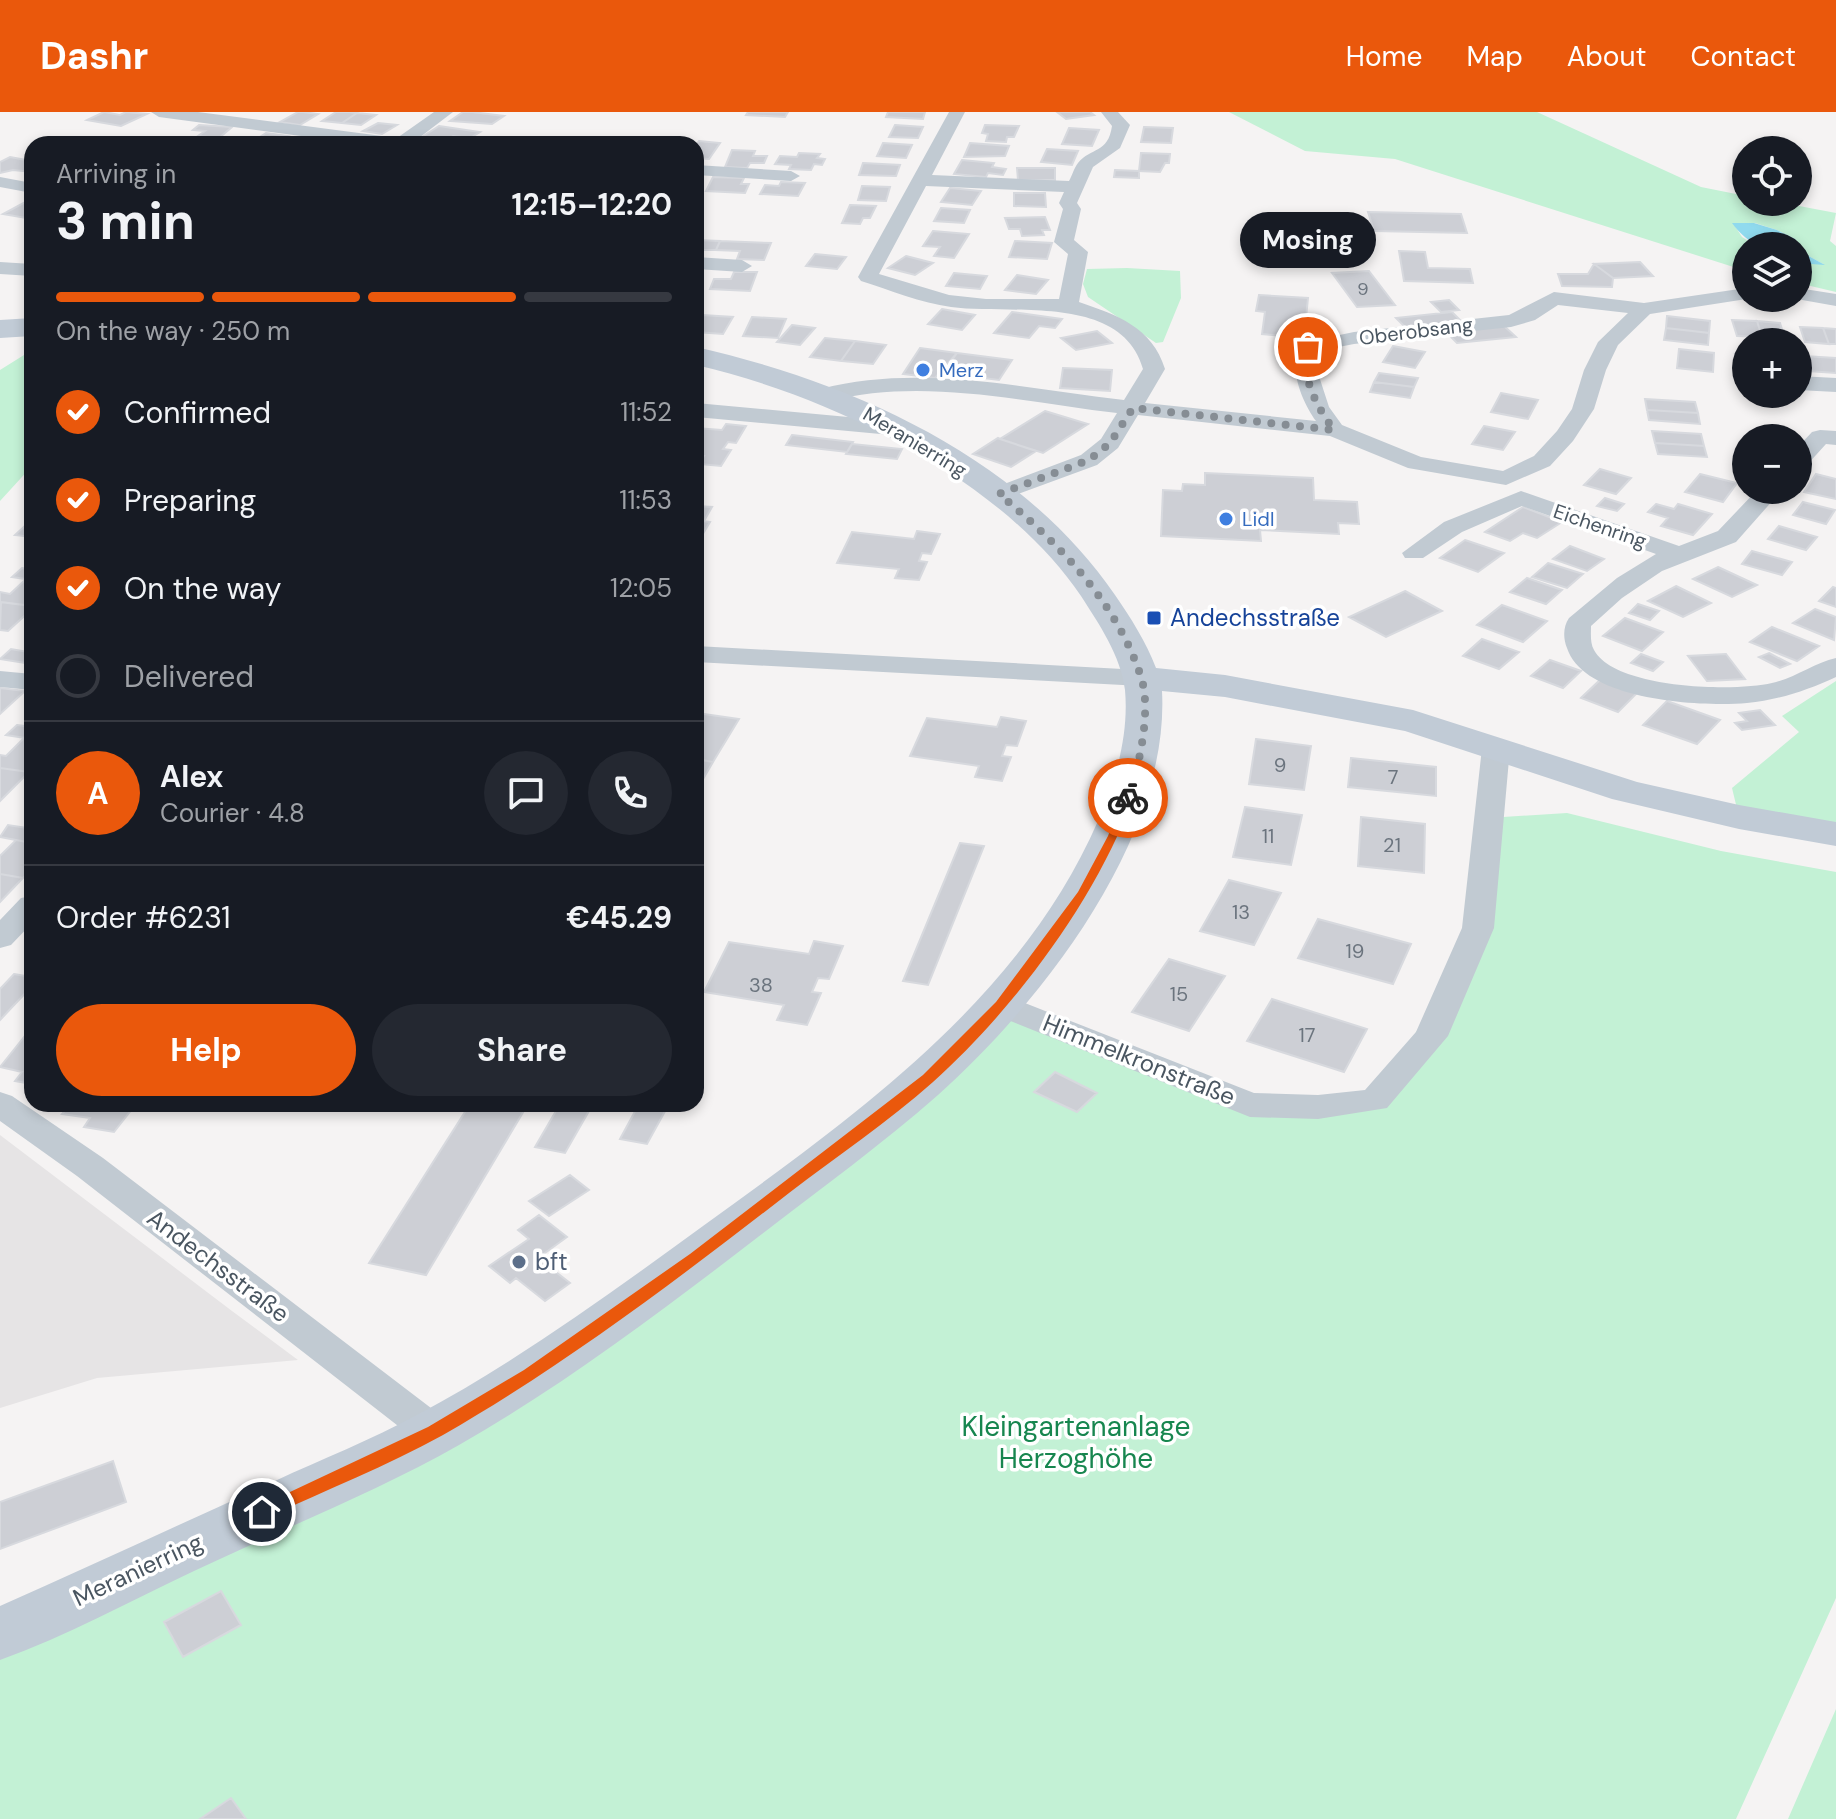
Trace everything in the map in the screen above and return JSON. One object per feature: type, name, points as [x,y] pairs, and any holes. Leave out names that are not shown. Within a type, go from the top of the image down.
[{"type":"street","points":[[159,112],[336,136]]},
{"type":"street","points":[[241,136],[277,112]]},
{"type":"street","points":[[412,136],[445,112]]},
{"type":"street","points":[[957,112],[868,277],[947,301],[986,305],[1068,305],[1109,320],[1143,340],[1152,353],[1154,369],[1110,443],[1089,460],[999,494]]},
{"type":"street","points":[[1068,305],[1078,252],[1064,242],[1072,209],[1068,203],[1086,164],[1102,157],[1121,134],[1121,125],[1109,112]]},
{"type":"street","points":[[704,171],[791,176]]},
{"type":"street","points":[[920,180],[1075,187]]},
{"type":"street","points":[[0,182],[24,186]]},
{"type":"street","points":[[704,264],[742,266]]},
{"type":"street","points":[[0,268],[24,270]]},
{"type":"street","name":"Oberobsang","points":[[1334,430],[1318,408],[1306,370],[1308,347],[1354,338],[1511,321],[1528,316],[1554,298],[1644,309],[1732,296]]},
{"type":"street","points":[[1812,296],[1836,300]]},
{"type":"street","points":[[1334,430],[1416,463],[1506,478],[1542,461],[1565,436],[1583,409],[1595,370],[1609,342],[1644,309]]},
{"type":"street","points":[[0,329],[24,328]]},
{"type":"street","name":"Meranierring","points":[[0,1634],[434,1432],[530,1375],[792,1186],[928,1079],[1000,1005],[1084,892],[1114,836],[1138,769],[1144,699],[1141,678],[1099,597],[1069,556],[999,494],[902,429],[829,394],[704,358]]},
{"type":"street","name":"Meranierring","points":[[829,394],[847,387],[878,384],[939,387],[1334,430]]},
{"type":"street","points":[[1812,384],[1836,385]]},
{"type":"street","points":[[704,411],[902,429]]},
{"type":"street","points":[[1812,446],[1820,437],[1836,438]]},
{"type":"street","points":[[1414,553],[1453,527],[1521,498],[1506,478]]},
{"type":"street","name":"Eichenring","points":[[1521,498],[1679,554]]},
{"type":"street","name":"Eichenring","points":[[1758,504],[1734,532],[1710,547],[1679,554],[1624,585],[1598,604],[1578,624],[1577,641],[1586,659],[1616,678],[1650,689],[1702,696],[1765,693],[1801,684],[1836,666]]},
{"type":"street","points":[[704,654],[1141,678],[1225,686],[1413,721],[1626,791],[1739,817],[1836,834]]},
{"type":"street","points":[[0,679],[24,681]]},
{"type":"street","name":"Himmelkronstraße","points":[[1000,1005],[1250,1105],[1318,1107],[1375,1100],[1431,1036],[1478,928],[1496,748]]},
{"type":"street","points":[[0,938],[24,913]]},
{"type":"street","name":"Andechsstraße","points":[[0,1104],[90,1167],[434,1432]]},
{"type":"shaded area","points":[[0,1135],[298,1360],[97,1378],[0,1408]]},
{"type":"green space","points":[[1229,112],[1537,112],[1701,187],[1732,193],[1732,216],[1812,216],[1812,208],[1836,213],[1830,241],[1836,246],[1836,292],[1812,286],[1812,264],[1823,264],[1812,258],[1812,232],[1781,232],[1755,223],[1733,223],[1739,232],[1732,232],[1732,267],[1395,159],[1305,151]]},
{"type":"green space","points":[[1087,269],[1180,271],[1181,298],[1163,342],[1156,343],[1088,297],[1083,284]]},
{"type":"green space","points":[[24,355],[24,475],[0,501],[0,370]]},
{"type":"green space","points":[[1836,681],[1836,834],[1739,817],[1732,788],[1799,732],[1782,716]]},
{"type":"green space","name":"Kleingartenanlage Herzoghöhe","points":[[1567,813],[1721,851],[1836,872],[1836,1598],[1736,1819],[0,1819],[0,1634],[434,1432],[1000,1005],[1250,1105],[1374,1100],[1472,942],[1488,818]]},
{"type":"green space","points":[[1836,1709],[1836,1819],[1788,1819]]},
{"type":"water","points":[[1732,223],[1754,223],[1781,232],[1740,232]]},
{"type":"water","points":[[1812,258],[1825,265],[1812,264]]},
{"type":"building","points":[[104,112],[147,114],[121,126],[87,120]]},
{"type":"building","points":[[298,112],[318,114],[300,125],[280,122]]},
{"type":"building","points":[[336,112],[357,113],[342,123],[322,121]]},
{"type":"building","points":[[463,112],[504,116],[492,124],[450,121]]},
{"type":"building","points":[[748,112],[788,112],[785,117],[746,115]]},
{"type":"building","points":[[888,112],[925,112],[923,119],[886,117]]},
{"type":"building","points":[[1057,112],[1090,112],[1094,115],[1066,119]]},
{"type":"building","points":[[357,113],[376,115],[361,125],[342,123]]},
{"type":"building","points":[[378,123],[397,125],[382,134],[363,131]]},
{"type":"building","points":[[199,125],[232,127],[221,136],[198,136],[205,131],[193,130]]},
{"type":"building","points":[[895,125],[923,127],[918,138],[889,137]]},
{"type":"building","points":[[985,125],[1019,126],[1014,137],[1007,137],[1006,142],[986,141],[988,134],[982,133]]},
{"type":"building","points":[[439,126],[480,132],[473,136],[424,136]]},
{"type":"building","points":[[1144,127],[1173,128],[1171,143],[1141,142]]},
{"type":"building","points":[[1069,128],[1099,130],[1092,146],[1062,144]]},
{"type":"building","points":[[704,141],[720,143],[709,159],[704,159]]},
{"type":"building","points":[[883,143],[912,145],[906,158],[877,156]]},
{"type":"building","points":[[970,143],[1009,146],[1005,156],[964,157]]},
{"type":"building","points":[[1047,149],[1078,151],[1072,165],[1041,162]]},
{"type":"building","points":[[732,150],[755,151],[753,156],[767,156],[764,163],[750,163],[747,168],[725,167]]},
{"type":"building","points":[[799,153],[820,154],[817,158],[825,159],[822,165],[814,164],[811,170],[789,169],[791,165],[775,164],[780,156],[797,157]]},
{"type":"building","points":[[1141,153],[1170,154],[1169,163],[1165,163],[1160,172],[1139,171]]},
{"type":"building","points":[[10,157],[24,160],[24,171],[0,173],[0,162]]},
{"type":"building","points":[[962,160],[994,163],[992,167],[1006,169],[1003,175],[988,173],[986,177],[954,174]]},
{"type":"building","points":[[863,163],[900,165],[896,176],[859,175]]},
{"type":"building","points":[[1017,168],[1055,168],[1055,180],[1018,180]]},
{"type":"building","points":[[1115,170],[1139,171],[1139,178],[1114,177]]},
{"type":"building","points":[[713,177],[744,178],[741,184],[749,184],[745,193],[706,191]]},
{"type":"building","points":[[781,182],[805,183],[798,196],[760,194],[765,185],[779,186]]},
{"type":"building","points":[[862,186],[890,187],[886,201],[858,200]]},
{"type":"building","points":[[950,188],[981,191],[972,205],[941,202]]},
{"type":"building","points":[[1014,193],[1045,193],[1046,207],[1014,206]]},
{"type":"building","points":[[24,203],[24,218],[3,214]]},
{"type":"building","points":[[850,205],[876,206],[870,218],[863,218],[860,224],[842,223]]},
{"type":"building","points":[[941,208],[970,210],[964,223],[934,221]]},
{"type":"building","points":[[1368,212],[1461,214],[1467,233],[1374,231]]},
{"type":"building","points":[[1045,217],[1050,230],[1042,230],[1044,235],[1022,236],[1020,229],[1009,229],[1005,218]]},
{"type":"building","points":[[933,231],[969,234],[954,258],[934,256],[940,247],[923,246]]},
{"type":"building","points":[[704,240],[720,241],[716,250],[704,250]]},
{"type":"building","points":[[720,241],[771,243],[764,260],[737,259],[740,251],[716,250]]},
{"type":"building","points":[[1015,241],[1052,243],[1047,259],[1009,257]]},
{"type":"building","points":[[1399,251],[1425,252],[1428,268],[1470,269],[1473,283],[1404,281]]},
{"type":"building","points":[[815,254],[846,257],[837,269],[806,266]]},
{"type":"building","points":[[906,256],[933,263],[915,275],[888,268]]},
{"type":"building","points":[[1640,262],[1653,276],[1613,278],[1594,264]]},
{"type":"building","points":[[1594,264],[1613,278],[1612,287],[1562,286],[1558,274],[1588,274]]},
{"type":"building","points":[[1369,271],[1395,305],[1357,307],[1332,273]]},
{"type":"building","points":[[734,272],[757,272],[750,291],[710,289],[714,279],[731,279]]},
{"type":"building","points":[[954,273],[987,276],[980,289],[946,286]]},
{"type":"building","points":[[1017,275],[1048,280],[1036,294],[1005,290]]},
{"type":"building","points":[[1259,295],[1308,298],[1304,338],[1262,334],[1265,312],[1256,311]]},
{"type":"building","points":[[1449,300],[1459,310],[1441,312],[1431,302]]},
{"type":"building","points":[[942,309],[975,315],[962,330],[928,324]]},
{"type":"building","points":[[1012,312],[1062,319],[1055,328],[1039,326],[1029,338],[994,333]]},
{"type":"building","points":[[1452,312],[1462,322],[1405,327],[1396,318]]},
{"type":"building","points":[[704,315],[733,317],[723,334],[704,333]]},
{"type":"building","points":[[1667,316],[1710,321],[1709,333],[1666,328]]},
{"type":"building","points":[[752,317],[786,319],[778,338],[743,336]]},
{"type":"building","points":[[1732,320],[1757,321],[1759,328],[1734,328]]},
{"type":"building","points":[[1757,321],[1780,323],[1782,328],[1759,328]]},
{"type":"building","points":[[792,325],[815,328],[800,345],[777,342]]},
{"type":"building","points":[[1503,325],[1516,337],[1457,343],[1445,331]]},
{"type":"building","points":[[1800,327],[1823,328],[1829,344],[1812,343],[1812,328]]},
{"type":"building","points":[[1666,328],[1709,333],[1708,345],[1664,340]]},
{"type":"building","points":[[1823,328],[1836,329],[1836,344],[1829,344]]},
{"type":"building","points":[[1097,331],[1112,343],[1076,350],[1061,338]]},
{"type":"building","points":[[825,338],[855,341],[841,361],[810,357]]},
{"type":"building","points":[[855,341],[886,345],[873,364],[841,361]]},
{"type":"building","points":[[1393,346],[1425,352],[1415,368],[1383,362]]},
{"type":"building","points":[[920,348],[957,353],[935,378],[903,374]]},
{"type":"building","points":[[1679,349],[1714,353],[1713,372],[1677,368]]},
{"type":"building","points":[[957,353],[1012,360],[999,380],[943,373]]},
{"type":"building","points":[[1812,356],[1836,358],[1836,373],[1812,371]]},
{"type":"building","points":[[1063,368],[1112,370],[1110,391],[1060,388]]},
{"type":"building","points":[[1379,373],[1418,378],[1414,387],[1374,382]]},
{"type":"building","points":[[1374,382],[1414,387],[1410,398],[1370,392]]},
{"type":"building","points":[[1501,393],[1538,400],[1528,419],[1491,412]]},
{"type":"building","points":[[1645,399],[1695,402],[1698,413],[1647,410]]},
{"type":"building","points":[[1647,410],[1698,413],[1700,424],[1649,420]]},
{"type":"building","points":[[1045,411],[1088,424],[1043,453],[1000,439]]},
{"type":"building","points":[[726,424],[746,426],[736,443],[728,442],[723,449],[731,450],[721,466],[704,464],[704,429],[722,430]]},
{"type":"building","points":[[1484,426],[1515,432],[1503,450],[1472,444]]},
{"type":"building","points":[[1652,431],[1701,434],[1704,446],[1655,443]]},
{"type":"building","points":[[792,435],[853,442],[847,452],[786,445]]},
{"type":"building","points":[[998,438],[1036,451],[1011,467],[973,454]]},
{"type":"building","points":[[1655,443],[1704,446],[1707,457],[1658,454]]},
{"type":"building","points":[[852,444],[902,449],[897,459],[846,454]]},
{"type":"building","points":[[1600,469],[1631,478],[1616,494],[1584,485]]},
{"type":"building","points":[[1205,473],[1313,478],[1314,500],[1357,502],[1359,524],[1338,523],[1339,534],[1260,530],[1261,541],[1161,536],[1163,490],[1182,491],[1183,484],[1205,485]]},
{"type":"building","points":[[1700,474],[1732,482],[1732,490],[1723,502],[1685,492]]},
{"type":"building","points":[[1816,474],[1836,479],[1836,499],[1812,494],[1812,480]]},
{"type":"building","points":[[1605,498],[1624,504],[1617,511],[1597,506]]},
{"type":"building","points":[[1656,504],[1674,509],[1678,504],[1712,514],[1693,535],[1661,526],[1668,518],[1648,512]]},
{"type":"building","points":[[1801,504],[1835,510],[1826,524],[1793,515]]},
{"type":"building","points":[[704,506],[712,507],[704,521]]},
{"type":"building","points":[[1523,507],[1562,522],[1537,538],[1523,533],[1510,541],[1485,532]]},
{"type":"building","points":[[1779,526],[1817,537],[1806,550],[1768,539]]},
{"type":"building","points":[[24,527],[24,536],[15,535]]},
{"type":"building","points":[[917,531],[940,534],[931,554],[922,553],[919,561],[927,562],[919,580],[895,578],[899,569],[837,563],[852,532],[914,539]]},
{"type":"building","points":[[1465,540],[1504,553],[1478,572],[1440,558]]},
{"type":"building","points":[[1570,546],[1604,559],[1587,571],[1553,559]]},
{"type":"building","points":[[1752,551],[1792,562],[1782,575],[1742,564]]},
{"type":"building","points":[[1548,563],[1583,574],[1567,588],[1532,577]]},
{"type":"building","points":[[1718,567],[1757,585],[1732,597],[1693,579]]},
{"type":"building","points":[[22,568],[24,568],[24,579],[12,577]]},
{"type":"building","points":[[1527,578],[1562,590],[1546,604],[1510,592]]},
{"type":"building","points":[[24,581],[24,605],[0,602],[0,592],[10,594]]},
{"type":"building","points":[[1676,586],[1711,603],[1683,617],[1648,601]]},
{"type":"building","points":[[1833,587],[1836,588],[1836,607],[1819,601]]},
{"type":"building","points":[[1405,591],[1442,611],[1386,637],[1349,617]]},
{"type":"building","points":[[1,602],[24,605],[24,616],[8,631],[0,630]]},
{"type":"building","points":[[1638,604],[1659,611],[1650,620],[1629,613]]},
{"type":"building","points":[[1502,605],[1547,621],[1523,642],[1477,625]]},
{"type":"building","points":[[1815,609],[1836,617],[1834,640],[1793,623]]},
{"type":"building","points":[[1625,618],[1663,632],[1642,651],[1603,636]]},
{"type":"building","points":[[1772,627],[1819,646],[1797,661],[1750,642]]},
{"type":"building","points":[[1482,639],[1519,652],[1499,669],[1463,656]]},
{"type":"building","points":[[11,649],[24,651],[24,663],[0,659]]},
{"type":"building","points":[[1769,653],[1790,664],[1780,668],[1759,657]]},
{"type":"building","points":[[1641,654],[1663,662],[1653,671],[1631,663]]},
{"type":"building","points":[[1726,654],[1745,679],[1707,681],[1688,656]]},
{"type":"building","points":[[1550,660],[1581,671],[1563,688],[1531,676]]},
{"type":"building","points":[[1601,679],[1638,692],[1618,712],[1581,698]]},
{"type":"building","points":[[0,688],[24,691],[24,692],[0,714]]},
{"type":"building","points":[[1667,701],[1720,720],[1697,744],[1643,725]]},
{"type":"building","points":[[1760,710],[1775,725],[1742,730],[1735,723],[1747,721],[1739,713]]},
{"type":"building","points":[[704,714],[739,719],[713,762],[704,760]]},
{"type":"building","points":[[1001,717],[1026,721],[1017,746],[1006,745],[1002,756],[1011,757],[1002,781],[975,777],[979,766],[910,756],[927,718],[997,727]]},
{"type":"building","points":[[17,725],[24,726],[24,738],[6,735]]},
{"type":"building","points":[[24,738],[24,771],[0,768],[0,755],[6,756]]},
{"type":"building","points":[[1256,739],[1311,746],[1304,790],[1249,784]]},
{"type":"building","points":[[1351,758],[1436,767],[1436,796],[1348,787]]},
{"type":"building","points":[[704,760],[713,762],[704,777]]},
{"type":"building","points":[[0,768],[24,771],[24,777],[0,801]]},
{"type":"building","points":[[1245,807],[1302,815],[1291,865],[1233,857]]},
{"type":"building","points":[[1361,817],[1425,824],[1424,873],[1358,866]]},
{"type":"building","points":[[8,825],[24,828],[24,842],[0,837]]},
{"type":"building","points":[[16,840],[24,842],[24,877],[0,874],[0,856]]},
{"type":"building","points":[[960,843],[984,846],[928,985],[903,981]]},
{"type":"building","points":[[0,874],[23,878],[0,902]]},
{"type":"building","points":[[1229,880],[1281,893],[1254,945],[1200,931]]},
{"type":"building","points":[[1318,919],[1411,944],[1393,984],[1298,958]]},
{"type":"building","points":[[814,941],[843,946],[829,979],[818,978],[812,992],[821,993],[807,1025],[777,1020],[784,1005],[704,992],[729,942],[809,954]]},
{"type":"building","points":[[1169,959],[1225,976],[1189,1031],[1132,1012]]},
{"type":"building","points":[[14,974],[24,976],[24,994],[0,1020],[0,989]]},
{"type":"building","points":[[1272,999],[1367,1029],[1344,1072],[1247,1041]]},
{"type":"building","points":[[24,1037],[24,1083],[15,1081],[22,1072],[0,1067]]},
{"type":"building","points":[[1055,1072],[1097,1093],[1077,1112],[1034,1092]]},
{"type":"building","points":[[130,1112],[114,1132],[84,1127],[90,1118],[62,1114]]},
{"type":"building","points":[[465,1112],[523,1112],[426,1275],[369,1263]]},
{"type":"building","points":[[555,1112],[588,1112],[565,1153],[535,1147]]},
{"type":"building","points":[[635,1112],[665,1112],[647,1144],[620,1139]]},
{"type":"building","points":[[570,1175],[589,1190],[549,1216],[529,1201]]},
{"type":"building","name":"bft","points":[[539,1215],[567,1237],[538,1258],[570,1283],[545,1301],[516,1278],[510,1283],[489,1266],[529,1239],[518,1230]]},
{"type":"building","points":[[113,1461],[126,1502],[0,1549],[0,1502]]},
{"type":"building","points":[[221,1591],[241,1625],[183,1657],[164,1622]]},
{"type":"building","points":[[231,1798],[246,1819],[200,1819]]},
{"type":"way so far","points":[[1128,798],[1138,769],[1144,699],[1141,678],[1099,597],[1069,556],[999,494],[1089,460],[1110,443],[1133,408],[1334,430],[1318,408],[1306,370],[1308,347]]},
{"type":"place","name":"Mosing","points":[[1308,347]]},
{"type":"place","name":"Merz","points":[[923,370]]},
{"type":"place","name":"Lidl","points":[[1226,519]]},
{"type":"place","name":"Andechsstraße","points":[[1154,618]]},
{"type":"place","name":"bft","points":[[519,1262]]},
{"type":"route","points":[[262,1512],[434,1432],[530,1375],[804,1177],[928,1079],[1000,1005],[1084,892],[1114,836],[1128,798]]}]
